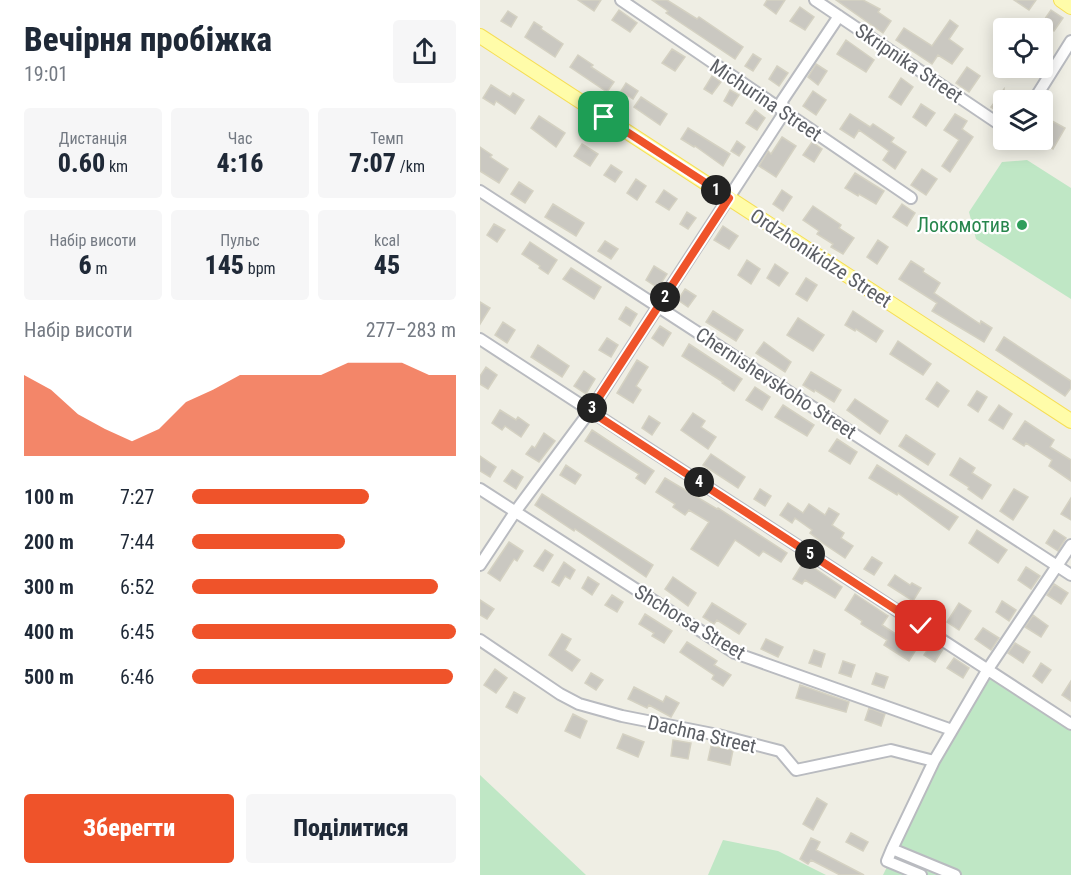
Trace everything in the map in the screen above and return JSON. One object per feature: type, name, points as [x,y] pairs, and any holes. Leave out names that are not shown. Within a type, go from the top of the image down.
[{"type":"main road","points":[[1061,0],[1071,7]]},
{"type":"main road","name":"Ordzhonikidze Street","points":[[480,36],[1071,421]]},
{"type":"street","name":"Michurina Street","points":[[621,0],[911,198]]},
{"type":"street","name":"Skripnika Street","points":[[815,0],[993,120]]},
{"type":"street","points":[[480,565],[515,512],[590,411],[659,307],[784,113],[782,101],[839,16]]},
{"type":"street","points":[[1040,90],[1071,41]]},
{"type":"street","name":"Chernishevskoho Street","points":[[480,191],[1071,575]]},
{"type":"street","points":[[480,339],[1071,724]]},
{"type":"street","name":"Shchorsa Street","points":[[480,489],[735,653],[952,730]]},
{"type":"street","points":[[921,875],[887,861],[892,849],[934,761],[952,730],[988,669],[1071,545]]},
{"type":"street","name":"Dachna Street","points":[[480,639],[560,694],[579,704],[622,716],[718,735],[780,751],[795,770],[891,750],[934,761]]},
{"type":"street","points":[[892,849],[955,875]]},
{"type":"green space","name":"Локомотив","points":[[1027,160],[1071,188],[1071,299],[976,239],[969,212],[1002,162]]},
{"type":"green space","points":[[991,677],[1071,728],[1071,875],[883,875],[935,769]]},
{"type":"green space","points":[[480,775],[586,875],[480,875]]},
{"type":"green space","points":[[723,840],[778,851],[826,875],[708,875]]},
{"type":"building","points":[[578,0],[601,0],[594,11]]},
{"type":"building","points":[[652,0],[667,0],[697,19],[699,17],[743,47],[735,59],[666,13],[668,11]]},
{"type":"building","points":[[767,0],[785,0],[776,14],[764,5]]},
{"type":"building","points":[[836,0],[863,0],[880,9],[878,12],[891,21],[883,33]]},
{"type":"building","points":[[1014,0],[1036,0],[1029,10]]},
{"type":"building","points":[[800,7],[814,17],[805,30],[790,21]]},
{"type":"building","points":[[619,10],[637,23],[630,32],[612,20]]},
{"type":"building","points":[[1051,10],[1063,18],[1054,31],[1053,18],[1045,18]]},
{"type":"building","points":[[508,11],[517,17],[511,27],[501,21]]},
{"type":"building","points":[[950,20],[958,26],[949,39],[963,49],[952,64],[938,55],[932,64],[896,40],[904,28],[932,46]]},
{"type":"building","points":[[534,22],[563,44],[555,57],[525,37]]},
{"type":"building","points":[[846,40],[874,60],[866,72],[837,54]]},
{"type":"building","points":[[672,49],[685,57],[675,71],[662,63]]},
{"type":"building","points":[[753,54],[761,59],[753,71],[745,66]]},
{"type":"building","points":[[578,55],[593,65],[591,67],[614,82],[607,92],[570,67]]},
{"type":"building","points":[[816,64],[827,71],[818,85],[808,77]]},
{"type":"building","points":[[777,66],[788,73],[779,86],[769,79]]},
{"type":"building","points":[[967,67],[980,76],[969,92],[956,83]]},
{"type":"building","points":[[712,76],[721,82],[712,94],[704,89]]},
{"type":"building","points":[[901,78],[913,87],[901,105],[889,97]]},
{"type":"building","points":[[626,83],[638,91],[633,99],[621,91]]},
{"type":"building","points":[[491,85],[510,97],[513,93],[524,100],[515,114],[496,101],[494,105],[483,98]]},
{"type":"building","points":[[730,90],[739,95],[732,106],[724,101]]},
{"type":"building","points":[[813,91],[826,100],[816,115],[803,106]]},
{"type":"building","points":[[641,97],[667,114],[660,125],[634,107]]},
{"type":"building","points":[[921,104],[935,113],[926,126],[913,117]]},
{"type":"building","points":[[755,110],[765,118],[757,130],[746,123]]},
{"type":"building","points":[[850,114],[870,127],[873,124],[894,138],[891,142],[906,152],[895,169],[883,160],[889,151],[859,130],[854,138],[840,129]]},
{"type":"building","points":[[955,114],[967,121],[962,129],[973,137],[950,172],[942,166],[959,140],[944,130]]},
{"type":"building","points":[[539,116],[565,133],[556,147],[531,128]]},
{"type":"building","points":[[1053,122],[1065,128],[1053,149]]},
{"type":"building","points":[[688,128],[730,154],[723,166],[681,139]]},
{"type":"building","points":[[782,137],[796,146],[776,177],[759,166],[768,151],[771,154]]},
{"type":"building","points":[[737,141],[745,147],[739,156],[731,151]]},
{"type":"building","points":[[812,142],[822,149],[814,162],[803,155]]},
{"type":"building","points":[[582,144],[598,154],[590,166],[574,156]]},
{"type":"building","points":[[480,147],[508,169],[499,183],[480,171]]},
{"type":"building","points":[[611,165],[622,172],[615,182],[604,175]]},
{"type":"building","points":[[922,169],[937,179],[926,195],[911,185]]},
{"type":"building","points":[[855,173],[884,191],[876,204],[845,188]]},
{"type":"building","points":[[636,179],[646,186],[637,200],[627,193]]},
{"type":"building","points":[[519,182],[533,191],[525,203],[511,194]]},
{"type":"building","points":[[664,190],[677,199],[669,210],[656,202]]},
{"type":"building","points":[[782,190],[792,197],[783,211],[773,204]]},
{"type":"building","points":[[553,204],[584,223],[576,236],[545,217]]},
{"type":"building","points":[[902,204],[915,213],[907,226],[893,217]]},
{"type":"building","points":[[813,206],[841,225],[839,228],[854,238],[843,254],[831,247],[833,244],[817,234],[819,231],[803,220]]},
{"type":"building","points":[[687,212],[696,218],[688,229],[680,224]]},
{"type":"building","points":[[494,224],[505,230],[497,242],[487,235]]},
{"type":"building","points":[[723,226],[738,236],[729,249],[714,240]]},
{"type":"building","points":[[878,240],[888,247],[877,264],[867,257]]},
{"type":"building","points":[[605,241],[618,249],[611,259],[598,251]]},
{"type":"building","points":[[530,242],[557,260],[548,274],[522,254]]},
{"type":"building","points":[[747,260],[760,269],[751,284],[738,275]]},
{"type":"building","points":[[911,261],[940,283],[934,293],[980,324],[981,321],[992,328],[984,342],[932,311],[937,303],[899,279]]},
{"type":"building","points":[[775,264],[788,273],[779,286],[767,278]]},
{"type":"building","points":[[654,266],[667,274],[658,288],[646,280]]},
{"type":"building","points":[[571,268],[601,287],[594,299],[563,279]]},
{"type":"building","points":[[806,278],[817,285],[807,301],[796,294]]},
{"type":"building","points":[[685,289],[696,296],[688,307],[678,300]]},
{"type":"building","points":[[480,302],[490,308],[480,324]]},
{"type":"building","points":[[626,307],[637,314],[630,326],[619,319]]},
{"type":"building","points":[[713,311],[743,330],[736,341],[706,322]]},
{"type":"building","points":[[853,311],[883,331],[876,342],[845,325]]},
{"type":"building","points":[[798,318],[824,335],[813,351],[787,335]]},
{"type":"building","points":[[503,322],[515,330],[507,343],[495,335]]},
{"type":"building","points":[[660,326],[671,333],[663,346],[652,338]]},
{"type":"building","points":[[1004,337],[1071,381],[1071,388],[1065,396],[996,350]]},
{"type":"building","points":[[607,338],[618,345],[611,357],[599,350]]},
{"type":"building","points":[[898,341],[931,364],[923,375],[890,354]]},
{"type":"building","points":[[764,342],[791,362],[785,372],[756,353]]},
{"type":"building","points":[[689,344],[742,379],[734,391],[682,356]]},
{"type":"building","points":[[538,345],[569,366],[562,377],[531,357]]},
{"type":"building","points":[[637,360],[648,367],[636,386],[641,390],[633,403],[617,393]]},
{"type":"building","points":[[486,367],[497,375],[488,389],[480,384],[480,376]]},
{"type":"building","points":[[584,371],[595,379],[586,394],[574,386]]},
{"type":"building","points":[[811,372],[841,390],[834,402],[803,385]]},
{"type":"building","points":[[937,382],[949,391],[938,407],[926,399]]},
{"type":"building","points":[[755,387],[770,397],[762,410],[746,400]]},
{"type":"building","points":[[977,391],[987,397],[978,412],[968,405]]},
{"type":"building","points":[[855,399],[888,421],[880,434],[847,410]]},
{"type":"building","points":[[783,405],[814,425],[807,436],[775,417]]},
{"type":"building","points":[[999,405],[1012,414],[1003,429],[989,420]]},
{"type":"building","points":[[500,410],[516,420],[518,417],[529,425],[521,437],[505,426],[502,430],[492,423]]},
{"type":"building","points":[[693,413],[705,421],[701,427],[716,437],[708,449],[681,430]]},
{"type":"building","points":[[649,416],[660,423],[652,435],[642,428]]},
{"type":"building","points":[[1025,421],[1054,440],[1050,447],[1071,460],[1071,481],[1049,466],[1052,460],[1026,443],[1024,446],[1013,439]]},
{"type":"building","points":[[592,430],[654,471],[645,484],[636,478],[639,474],[585,441]]},
{"type":"building","points":[[544,433],[555,441],[539,462],[526,454],[532,446],[535,448]]},
{"type":"building","points":[[906,435],[935,454],[928,465],[899,446]]},
{"type":"building","points":[[837,439],[857,452],[850,464],[829,451]]},
{"type":"building","points":[[711,454],[745,477],[738,488],[703,465]]},
{"type":"building","points":[[480,456],[496,467],[490,477],[480,471]]},
{"type":"building","points":[[960,458],[975,468],[972,473],[991,485],[982,499],[950,475]]},
{"type":"building","points":[[566,465],[581,475],[575,484],[560,475]]},
{"type":"building","points":[[877,465],[958,517],[949,530],[898,493],[897,495],[869,478]]},
{"type":"building","points":[[512,470],[523,477],[516,489],[504,481]]},
{"type":"building","points":[[665,478],[718,508],[787,553],[781,562],[763,551],[759,556],[735,540],[718,566],[691,549],[709,522],[689,510],[685,515],[673,507],[675,504],[656,492]]},
{"type":"building","points":[[760,489],[771,496],[765,506],[754,499]]},
{"type":"building","points":[[1014,489],[1028,497],[1013,520],[1000,511]]},
{"type":"building","points":[[542,494],[653,565],[646,577],[535,505]]},
{"type":"building","points":[[1071,498],[1071,520],[1061,514]]},
{"type":"building","points":[[788,503],[803,513],[809,504],[825,515],[829,508],[839,514],[832,525],[844,533],[841,538],[853,546],[845,558],[810,533],[812,530],[795,518],[792,523],[780,515]]},
{"type":"building","points":[[977,530],[1007,550],[998,563],[969,543]]},
{"type":"building","points":[[1054,530],[1066,538],[1058,551],[1046,543]]},
{"type":"building","points":[[509,542],[523,551],[517,561],[514,559],[500,581],[488,573]]},
{"type":"building","points":[[545,550],[553,555],[543,571],[534,566]]},
{"type":"building","points":[[872,557],[882,563],[874,575],[864,569]]},
{"type":"building","points":[[804,561],[842,587],[835,598],[805,580],[802,584],[793,579]]},
{"type":"building","points":[[564,562],[575,570],[570,579],[565,576],[559,586],[552,582]]},
{"type":"building","points":[[1026,567],[1040,576],[1031,589],[1018,580]]},
{"type":"building","points":[[895,575],[910,585],[912,583],[921,588],[913,601],[888,585]]},
{"type":"building","points":[[588,577],[599,584],[592,595],[582,588]]},
{"type":"building","points":[[673,577],[696,593],[688,606],[665,589]]},
{"type":"building","points":[[1054,584],[1068,593],[1061,604],[1047,595]]},
{"type":"building","points":[[855,594],[888,616],[882,625],[917,648],[909,661],[884,645],[887,640],[861,624],[862,621],[845,610]]},
{"type":"building","points":[[612,595],[623,602],[617,612],[605,605]]},
{"type":"building","points":[[480,600],[494,609],[487,619],[480,615]]},
{"type":"building","points":[[1002,601],[1016,610],[1009,621],[996,612]]},
{"type":"building","points":[[712,603],[746,624],[739,634],[717,620],[714,624],[703,617]]},
{"type":"building","points":[[959,603],[971,611],[959,630],[947,622]]},
{"type":"building","points":[[645,614],[672,631],[664,643],[652,636],[654,633],[639,624]]},
{"type":"building","points":[[1033,615],[1048,626],[1041,637],[1025,627]]},
{"type":"building","points":[[983,628],[999,638],[991,650],[975,639]]},
{"type":"building","points":[[562,634],[571,639],[565,650],[580,660],[572,671],[549,655]]},
{"type":"building","points":[[766,639],[783,647],[778,657],[761,649]]},
{"type":"building","points":[[687,642],[717,661],[714,665],[731,675],[723,686],[712,679],[714,675],[680,652]]},
{"type":"building","points":[[932,643],[943,649],[935,662],[924,655]]},
{"type":"building","points":[[1015,643],[1030,652],[1023,663],[1008,653]]},
{"type":"building","points":[[814,650],[825,654],[821,667],[809,663]]},
{"type":"building","points":[[954,658],[969,668],[963,678],[947,668]]},
{"type":"building","points":[[843,661],[855,665],[851,677],[839,673]]},
{"type":"building","points":[[1041,663],[1051,670],[1042,683],[1033,676]]},
{"type":"building","points":[[495,669],[507,678],[496,693],[484,685]]},
{"type":"building","points":[[591,673],[603,680],[596,690],[585,683]]},
{"type":"building","points":[[876,673],[888,677],[884,688],[872,684]]},
{"type":"building","points":[[1071,681],[1071,701],[1062,695]]},
{"type":"building","points":[[800,685],[849,702],[846,712],[796,698]]},
{"type":"building","points":[[634,687],[663,702],[666,696],[679,703],[671,717],[649,705],[647,708],[628,699]]},
{"type":"building","points":[[514,692],[525,698],[517,713],[506,707]]},
{"type":"building","points":[[869,708],[885,714],[881,726],[865,720]]},
{"type":"building","points":[[573,714],[587,721],[580,738],[565,731]]},
{"type":"building","points":[[623,734],[644,742],[638,757],[617,748]]},
{"type":"building","points":[[673,740],[691,743],[688,759],[671,756]]},
{"type":"building","points":[[711,746],[733,750],[730,765],[708,760]]},
{"type":"building","points":[[817,798],[827,804],[813,830],[803,824]]},
{"type":"building","points":[[851,833],[868,842],[863,851],[846,842]]},
{"type":"building","points":[[811,838],[820,842],[816,850],[864,875],[840,875],[811,860],[808,864],[800,859]]},
{"type":"place","name":"Локомотив","points":[[1022,225]]},
{"type":"route","points":[[604,117],[729,198],[590,411],[921,626]]}]
